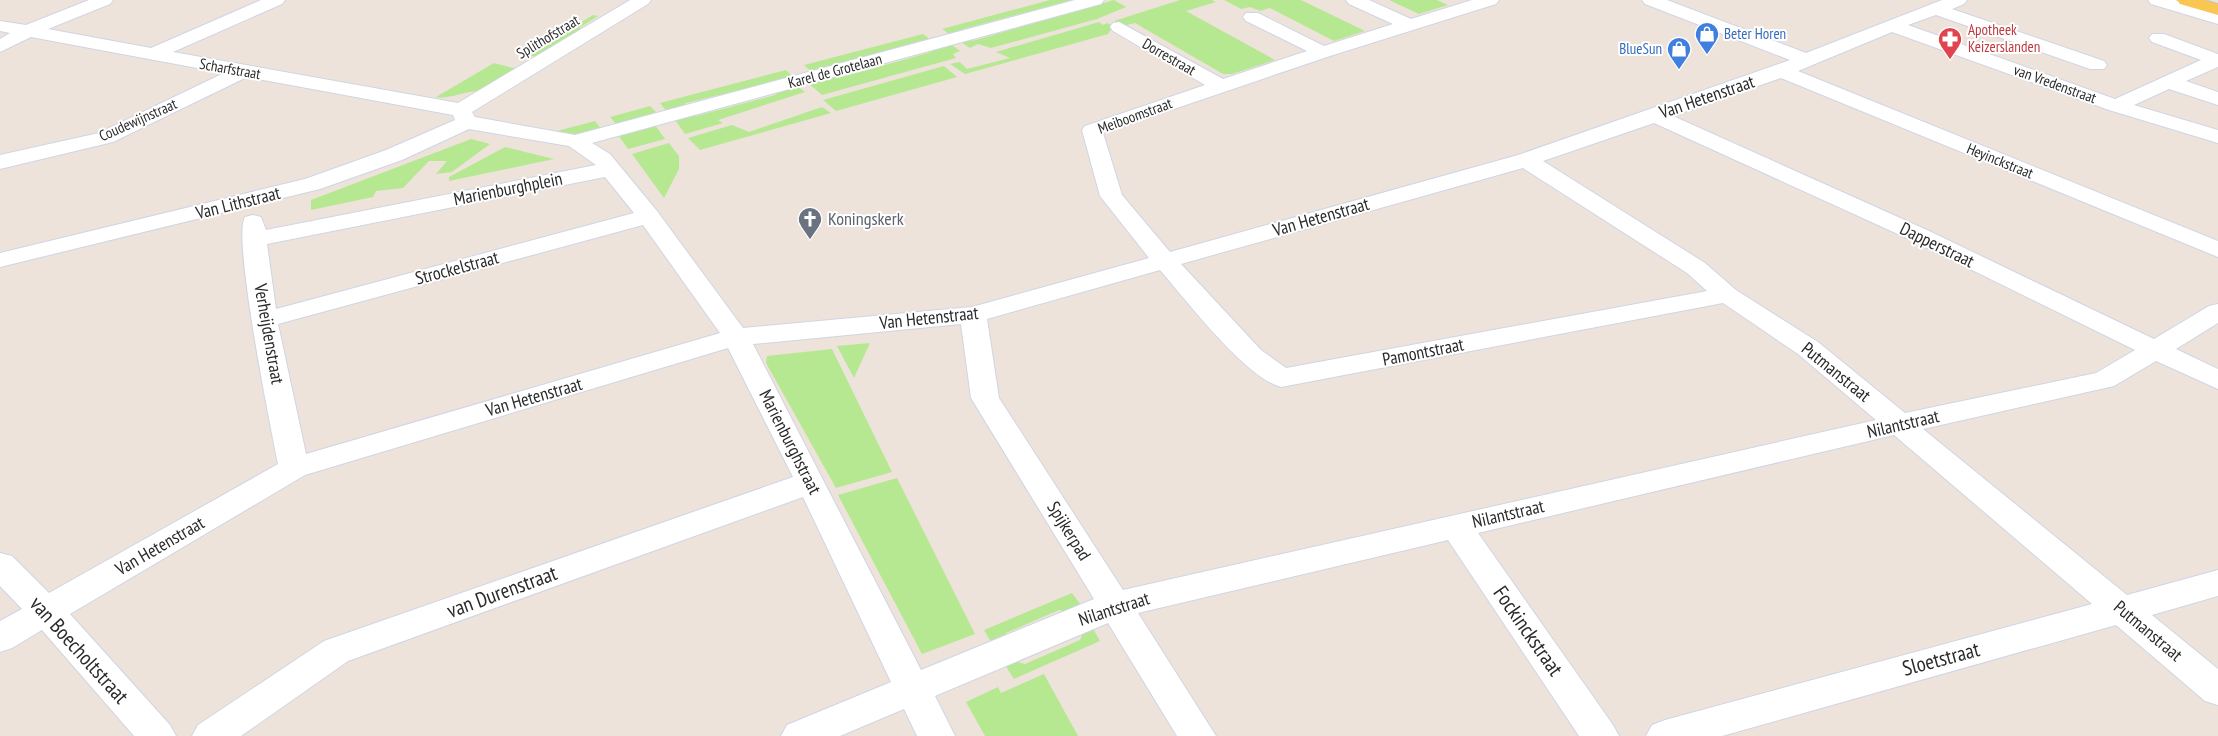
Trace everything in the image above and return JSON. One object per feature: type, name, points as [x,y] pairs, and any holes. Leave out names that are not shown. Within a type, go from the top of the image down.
[{"type":"main road","points":[[2186,0],[2218,10]]},
{"type":"street","points":[[0,46],[30,30],[104,0]]},
{"type":"street","points":[[152,54],[276,0]]},
{"type":"street","name":"Splithofstraat","points":[[535,66],[509,60],[609,0]]},
{"type":"street","name":"Karel de Grotelaan","points":[[575,141],[1094,0]]},
{"type":"street","points":[[1355,0],[1409,25]]},
{"type":"street","name":"Meiboomstraat","points":[[1165,262],[1112,196],[1092,130],[1323,52],[1490,0]]},
{"type":"street","points":[[1651,0],[1806,60]]},
{"type":"street","name":"Van Hetenstraat","points":[[0,638],[294,468],[736,337],[973,315],[1165,262],[1526,160],[1782,71],[1958,0]]},
{"type":"street","points":[[2157,0],[2218,19]]},
{"type":"street","name":"Splithofstraat","points":[[464,116],[535,66],[637,1]]},
{"type":"street","points":[[1936,8],[2097,65]]},
{"type":"street","points":[[1252,17],[1323,52]]},
{"type":"street","name":"Scharfstraat","points":[[0,26],[30,30],[464,116]]},
{"type":"street","name":"van Vredenstraat","points":[[1893,26],[2144,116],[2178,123],[2218,137]]},
{"type":"street","name":"Dorrestraat","points":[[1119,28],[1220,86]]},
{"type":"street","points":[[2158,38],[2217,60]]},
{"type":"street","points":[[2116,106],[2171,83],[2217,60]]},
{"type":"street","name":"Heyinckstraat","points":[[1782,71],[2218,250]]},
{"type":"street","name":"Coudewijnstraat","points":[[0,162],[106,138],[243,72]]},
{"type":"street","points":[[2171,83],[2218,99]]},
{"type":"street","name":"Dapperstraat","points":[[1654,114],[1919,235],[2218,380]]},
{"type":"street","points":[[464,116],[575,141],[602,159],[610,169]]},
{"type":"street","name":"Van Lithstraat","points":[[0,260],[312,184],[356,170],[464,116]]},
{"type":"street","name":"Putmanstraat","points":[[1526,160],[1696,268],[1727,295],[1808,348],[2218,690]]},
{"type":"street","name":"Marienburghstraat","points":[[610,169],[649,216],[736,337],[811,482],[936,736]]},
{"type":"street","name":"Marienburghplein","points":[[254,239],[610,169]]},
{"type":"street","name":"Verheijdenstraat","points":[[252,200],[254,239],[264,320],[294,468]]},
{"type":"street","name":"Strockelstraat","points":[[264,320],[649,216]]},
{"type":"street","name":"Pamontstraat","points":[[1165,262],[1251,356],[1281,378],[1727,295]]},
{"type":"street","name":"Nilantstraat","points":[[800,736],[1115,605],[1900,424],[2104,380],[2218,312]]},
{"type":"street","name":"Spijkerpad","points":[[973,315],[985,398],[1196,736]]},
{"type":"street","name":"van Durenstraat","points":[[211,736],[336,651],[811,482]]},
{"type":"street","name":"Fockinckstraat","points":[[1456,526],[1600,736]]},
{"type":"street","name":"van Boecholtstraat","points":[[0,565],[47,612],[157,736]]},
{"type":"street","name":"Sloetstraat","points":[[1665,736],[2218,583]]},
{"type":"green space","points":[[1050,0],[1072,0],[963,29],[962,32],[952,36],[942,29]]},
{"type":"green space","points":[[1114,0],[1126,7],[1097,19],[991,48],[978,44],[970,48],[961,42],[976,40]]},
{"type":"green space","points":[[1180,0],[1212,0],[1216,2],[1186,11],[1275,60],[1232,74],[1223,74],[1135,23],[1123,26],[1114,21]]},
{"type":"green space","points":[[1224,0],[1301,0],[1365,31],[1334,41],[1270,8],[1260,11],[1250,7],[1241,9]]},
{"type":"green space","points":[[1389,0],[1437,0],[1448,5],[1419,14]]},
{"type":"green space","points":[[593,15],[598,16],[579,28],[585,29],[540,57],[527,55]]},
{"type":"green space","points":[[1099,22],[1103,25],[1107,23],[1113,26],[1108,34],[965,74],[950,64],[960,62],[967,69],[1010,58],[996,52]]},
{"type":"green space","points":[[923,34],[932,41],[918,42],[830,66],[830,68],[813,73],[804,65]]},
{"type":"green space","points":[[951,44],[960,51],[953,54],[956,58],[822,95],[808,83],[832,76],[842,77],[931,52],[932,49]]},
{"type":"green space","points":[[494,63],[517,69],[481,92],[475,91],[442,98],[436,97]]},
{"type":"green space","points":[[944,66],[957,77],[836,111],[823,100]]},
{"type":"green space","points":[[786,70],[793,77],[686,103],[681,108],[667,112],[660,103]]},
{"type":"green space","points":[[797,86],[805,92],[718,120],[723,123],[685,134],[675,120],[686,115],[696,116],[775,95],[781,90]]},
{"type":"green space","points":[[650,106],[658,114],[617,125],[610,117]]},
{"type":"green space","points":[[822,107],[831,113],[700,150],[688,138],[732,125],[749,132]]},
{"type":"green space","points":[[595,121],[601,129],[574,134],[557,131]]},
{"type":"green space","points":[[655,125],[665,139],[628,149],[618,135]]},
{"type":"green space","points":[[471,139],[490,144],[452,172],[436,174],[447,161],[429,161],[403,188],[376,191],[373,197],[311,210],[311,200]]},
{"type":"green space","points":[[669,143],[679,156],[679,169],[664,198],[632,154]]},
{"type":"green space","points":[[505,147],[554,159],[449,181],[449,177]]},
{"type":"green space","points":[[870,343],[854,378],[837,346]]},
{"type":"green space","points":[[832,349],[892,472],[836,488],[766,363],[767,356]]},
{"type":"green space","points":[[897,478],[975,634],[922,654],[838,495]]},
{"type":"green space","points":[[1072,593],[1083,608],[1072,613],[1059,610],[1006,633],[1002,644],[994,647],[984,630]]},
{"type":"green space","points":[[1092,627],[1100,641],[1014,679],[1005,665],[1014,661],[1025,664],[1080,640],[1084,630]]},
{"type":"green space","points":[[1044,674],[1078,736],[985,736],[966,702],[998,687],[1001,693]]},
{"type":"place","name":"Beter Horen","points":[[1707,55]]},
{"type":"place","name":"Apotheek Keizerslanden","points":[[1950,60]]},
{"type":"place","name":"BlueSun","points":[[1679,70]]},
{"type":"place","name":"Koningskerk","points":[[810,240]]}]
